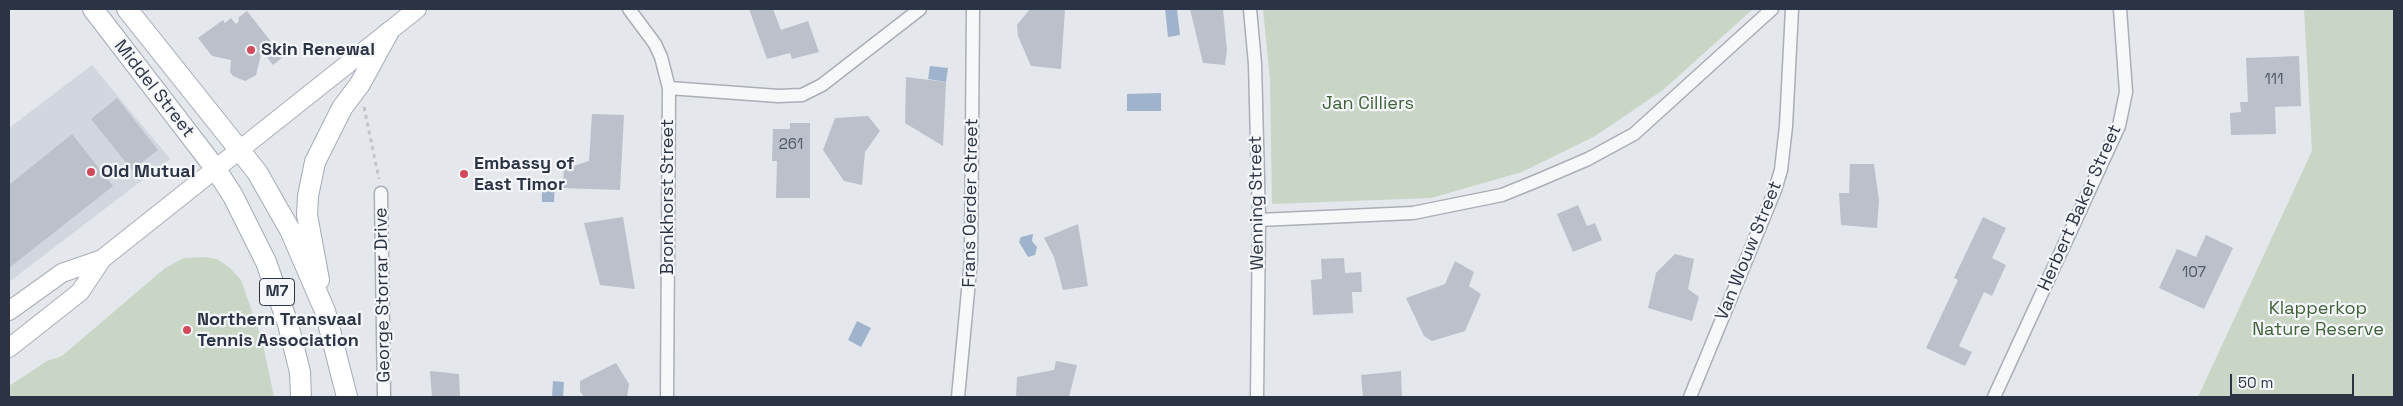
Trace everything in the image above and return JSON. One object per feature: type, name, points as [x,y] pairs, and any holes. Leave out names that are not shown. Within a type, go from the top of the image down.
[{"type":"main road","name":"Middel Street","points":[[93,9],[215,168]]},
{"type":"main road","name":"Middel Street","points":[[127,9],[240,149]]},
{"type":"main road","points":[[9,348],[80,292],[102,259],[417,9]]},
{"type":"main road","points":[[325,311],[307,214],[308,196],[315,162],[342,108],[360,84],[388,33]]},
{"type":"main road","name":"M7","points":[[240,149],[257,172],[290,230],[325,311],[347,397]]},
{"type":"main road","name":"M7","points":[[215,168],[233,196],[266,262],[288,324],[300,372],[301,397]]},
{"type":"main road","points":[[9,311],[62,273],[102,259]]},
{"type":"street","name":"Bronkhorst Street","points":[[629,9],[655,44],[661,57],[669,88],[667,397]]},
{"type":"street","points":[[669,88],[778,96],[802,95],[822,85],[920,9]]},
{"type":"street","name":"Frans Oerder Street","points":[[958,397],[971,259],[973,9]]},
{"type":"street","name":"Wenning Street","points":[[1250,9],[1255,64],[1259,220],[1257,397]]},
{"type":"street","points":[[1259,220],[1413,214],[1502,195],[1539,180],[1588,159],[1634,134],[1772,9]]},
{"type":"street","name":"Van Wouw Street","points":[[1690,397],[1776,190],[1781,170],[1786,126],[1792,9]]},
{"type":"street","name":"Herbert Baker Street","points":[[1996,395],[2119,126],[2126,92],[2120,9]]},
{"type":"street","name":"George Storrar Drive","points":[[382,193],[384,397]]},
{"type":"path","points":[[360,84],[382,193]]},
{"type":"shaded area","points":[[92,65],[170,159],[9,282],[9,128]]},
{"type":"green space","name":"Jan Cilliers","points":[[1263,9],[1753,9],[1663,90],[1595,136],[1522,172],[1431,198],[1272,204],[1270,80]]},
{"type":"green space","name":"Klapperkop Nature Reserve","points":[[2304,9],[2394,9],[2394,397],[2198,397],[2312,151]]},
{"type":"green space","name":"Northern Transvaal Tennis Association","points":[[204,257],[217,259],[230,268],[241,280],[262,340],[274,397],[9,397],[9,386],[47,361],[62,356],[165,268],[184,258]]},
{"type":"water","points":[[1165,9],[1177,9],[1180,35],[1168,37]]},
{"type":"water","points":[[930,66],[948,68],[946,82],[928,79]]},
{"type":"water","points":[[1161,93],[1161,111],[1127,111],[1127,94]]},
{"type":"water","points":[[542,181],[555,181],[554,202],[542,202]]},
{"type":"water","points":[[1033,234],[1032,241],[1037,247],[1035,255],[1028,257],[1019,242],[1021,237]]},
{"type":"water","points":[[857,321],[871,328],[861,347],[848,340]]},
{"type":"water","points":[[553,381],[564,382],[563,397],[552,397]]},
{"type":"building","points":[[749,9],[773,9],[781,30],[808,21],[819,52],[792,59],[790,53],[767,59]]},
{"type":"building","points":[[1030,9],[1065,9],[1061,69],[1031,66],[1018,36],[1017,25]]},
{"type":"building","points":[[1190,9],[1223,9],[1227,51],[1225,65],[1203,63]]},
{"type":"building","name":"Skin Renewal","points":[[247,11],[283,57],[273,65],[262,51],[256,75],[245,81],[233,76],[230,72],[231,60],[212,56],[198,38],[223,20],[225,23],[231,18],[236,24],[239,21],[238,18]]},
{"type":"building","points":[[2299,56],[2301,106],[2275,107],[2276,134],[2231,135],[2230,113],[2241,112],[2240,102],[2248,102],[2246,58]]},
{"type":"building","points":[[906,77],[946,82],[943,146],[905,123]]},
{"type":"building","points":[[117,98],[158,150],[132,170],[91,119]]},
{"type":"building","points":[[592,114],[624,115],[620,190],[562,188],[564,169],[589,161]]},
{"type":"building","points":[[868,116],[880,131],[865,152],[862,185],[844,181],[823,150],[835,118]]},
{"type":"building","points":[[790,123],[810,123],[810,198],[776,198],[777,161],[772,161],[773,129],[790,129]]},
{"type":"building","points":[[72,134],[113,186],[9,268],[9,185]]},
{"type":"building","points":[[1850,164],[1874,164],[1879,201],[1877,228],[1841,225],[1839,193],[1849,193]]},
{"type":"building","points":[[1578,205],[1587,226],[1595,223],[1602,240],[1573,252],[1557,214]]},
{"type":"building","points":[[623,217],[635,289],[600,285],[584,223]]},
{"type":"building","points":[[1983,217],[2006,228],[1992,258],[2006,265],[1992,296],[1984,292],[1959,346],[1972,352],[1965,366],[1926,348],[1958,280],[1954,278]]},
{"type":"building","points":[[1078,224],[1088,286],[1063,290],[1054,257],[1044,238]]},
{"type":"building","points":[[2206,235],[2233,248],[2204,309],[2159,288],[2177,249],[2196,257]]},
{"type":"building","points":[[1675,254],[1694,259],[1688,289],[1699,297],[1692,321],[1648,308],[1656,273]]},
{"type":"building","points":[[1344,258],[1345,273],[1361,272],[1362,292],[1352,292],[1353,313],[1313,315],[1311,280],[1322,279],[1321,259]]},
{"type":"building","points":[[1455,261],[1474,272],[1469,286],[1481,294],[1465,331],[1432,341],[1424,336],[1406,298],[1445,284]]},
{"type":"building","points":[[1056,361],[1077,365],[1069,397],[1016,397],[1017,377],[1054,370]]},
{"type":"building","points":[[616,363],[629,384],[627,397],[584,397],[580,391],[580,381]]},
{"type":"building","points":[[430,371],[459,374],[460,397],[432,397]]},
{"type":"building","points":[[1401,371],[1402,397],[1363,397],[1361,375]]},
{"type":"place","name":"Skin Renewal","points":[[251,50]]},
{"type":"place","name":"Old Mutual","points":[[91,172]]},
{"type":"place","name":"Embassy of East Timor","points":[[464,174]]},
{"type":"place","name":"Northern Transvaal Tennis Association","points":[[187,330]]}]
